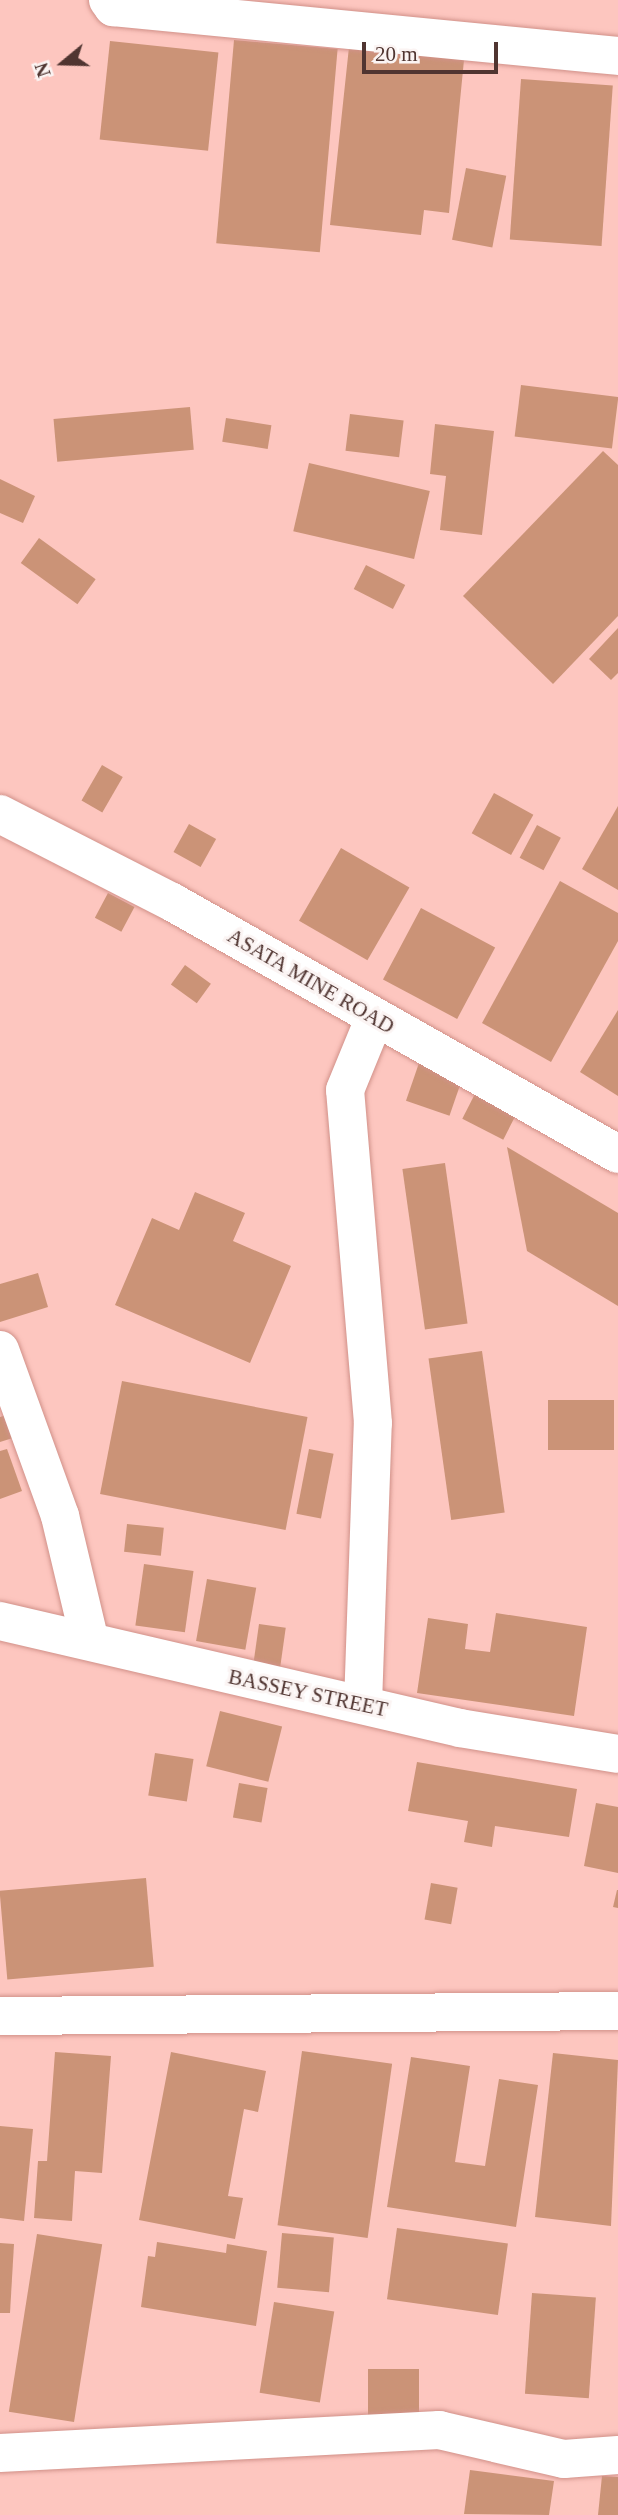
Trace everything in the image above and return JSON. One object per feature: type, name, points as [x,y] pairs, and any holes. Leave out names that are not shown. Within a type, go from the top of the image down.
[{"type":"street","points":[[108,0],[113,8],[618,56]]},
{"type":"street","name":"ASATA MINE ROAD","points":[[0,814],[375,1017],[618,1154]]},
{"type":"street","points":[[363,1704],[373,1423],[345,1090],[375,1017]]},
{"type":"street","points":[[0,1349],[60,1516],[89,1638]]},
{"type":"street","name":"BASSEY STREET","points":[[0,1621],[89,1638],[137,1658],[618,1754]]},
{"type":"street","points":[[0,2016],[618,2011]]},
{"type":"street","points":[[0,2453],[439,2430],[564,2459],[618,2455]]},
{"type":"building","points":[[234,40],[338,49],[320,252],[216,243]]},
{"type":"building","points":[[110,41],[218,52],[208,151],[100,139]]},
{"type":"building","points":[[349,47],[464,60],[449,213],[424,210],[421,235],[330,225]]},
{"type":"building","points":[[521,79],[613,85],[602,246],[510,240]]},
{"type":"building","points":[[466,168],[506,176],[492,247],[452,240]]},
{"type":"building","points":[[521,385],[618,397],[612,449],[515,437]]},
{"type":"building","points":[[190,407],[194,450],[57,462],[54,419]]},
{"type":"building","points":[[350,414],[404,421],[399,457],[345,451]]},
{"type":"building","points":[[226,418],[271,425],[268,449],[222,442]]},
{"type":"building","points":[[435,424],[494,431],[482,535],[440,530],[446,476],[430,474]]},
{"type":"building","points":[[603,451],[618,465],[618,616],[553,684],[463,596]]},
{"type":"building","points":[[309,463],[430,491],[414,559],[293,531]]},
{"type":"building","points":[[0,479],[35,496],[23,523],[0,513]]},
{"type":"building","points":[[39,538],[96,579],[77,604],[21,563]]},
{"type":"building","points":[[366,565],[405,585],[393,609],[354,589]]},
{"type":"building","points":[[618,628],[618,673],[611,680],[589,659]]},
{"type":"building","points":[[102,765],[123,777],[102,813],[82,801]]},
{"type":"building","points":[[494,793],[533,815],[511,855],[472,833]]},
{"type":"building","points":[[618,806],[618,890],[582,869]]},
{"type":"building","points":[[189,824],[216,839],[201,867],[173,852]]},
{"type":"building","points":[[537,825],[561,838],[543,870],[520,858]]},
{"type":"building","points":[[341,848],[409,888],[367,960],[299,921]]},
{"type":"building","points":[[560,881],[618,913],[618,941],[551,1062],[482,1023]]},
{"type":"building","points":[[108,893],[134,907],[121,932],[95,918]]},
{"type":"building","points":[[421,908],[495,947],[457,1019],[383,980]]},
{"type":"building","points":[[185,965],[211,984],[197,1003],[171,984]]},
{"type":"building","points":[[618,1010],[618,1096],[580,1072]]},
{"type":"building","points":[[419,1063],[462,1078],[449,1116],[406,1101]]},
{"type":"building","points":[[480,1084],[521,1105],[503,1140],[462,1119]]},
{"type":"building","points":[[507,1147],[618,1213],[618,1306],[527,1251]]},
{"type":"building","points":[[445,1163],[468,1323],[425,1329],[402,1169]]},
{"type":"building","points":[[195,1192],[245,1213],[233,1241],[291,1266],[250,1363],[115,1305],[152,1218],[179,1230]]},
{"type":"building","points":[[38,1273],[48,1307],[0,1322],[0,1284]]},
{"type":"building","points":[[482,1351],[505,1512],[451,1520],[429,1359]]},
{"type":"building","points":[[122,1381],[308,1417],[286,1530],[100,1494]]},
{"type":"building","points":[[548,1400],[614,1400],[614,1450],[548,1450]]},
{"type":"building","points":[[10,1414],[16,1437],[0,1442],[0,1417]]},
{"type":"building","points":[[7,1449],[22,1491],[0,1499],[0,1451]]},
{"type":"building","points":[[309,1449],[334,1454],[321,1519],[296,1514]]},
{"type":"building","points":[[127,1524],[164,1528],[161,1556],[124,1552]]},
{"type":"building","points":[[144,1564],[194,1571],[185,1632],[135,1625]]},
{"type":"building","points":[[207,1579],[256,1588],[245,1650],[196,1641]]},
{"type":"building","points":[[496,1613],[587,1627],[574,1716],[417,1693],[428,1618],[468,1624],[465,1649],[490,1652]]},
{"type":"building","points":[[259,1624],[286,1628],[280,1669],[253,1666]]},
{"type":"building","points":[[220,1711],[282,1726],[268,1782],[206,1766]]},
{"type":"building","points":[[155,1753],[194,1759],[187,1802],[148,1795]]},
{"type":"building","points":[[417,1762],[577,1789],[569,1837],[495,1826],[492,1847],[464,1842],[468,1821],[408,1811]]},
{"type":"building","points":[[239,1783],[268,1788],[261,1823],[233,1817]]},
{"type":"building","points":[[596,1803],[618,1807],[618,1873],[584,1866]]},
{"type":"building","points":[[146,1878],[154,1967],[7,1979],[0,1891]]},
{"type":"building","points":[[431,1883],[458,1888],[451,1924],[425,1919]]},
{"type":"building","points":[[618,1890],[618,1908],[613,1907]]},
{"type":"building","points":[[302,2051],[392,2064],[368,2238],[278,2225]]},
{"type":"building","points":[[55,2052],[111,2056],[102,2173],[75,2171],[72,2221],[34,2218],[38,2161],[47,2161]]},
{"type":"building","points":[[171,2052],[266,2071],[258,2112],[244,2109],[228,2196],[243,2198],[235,2239],[139,2220]]},
{"type":"building","points":[[553,2053],[618,2060],[611,2226],[535,2217]]},
{"type":"building","points":[[411,2057],[470,2066],[455,2162],[485,2166],[499,2079],[538,2085],[516,2227],[387,2207]]},
{"type":"building","points":[[0,2126],[33,2129],[24,2221],[0,2218]]},
{"type":"building","points":[[397,2228],[508,2244],[498,2315],[387,2299]]},
{"type":"building","points":[[282,2233],[334,2238],[329,2292],[277,2288]]},
{"type":"building","points":[[37,2234],[102,2244],[74,2422],[9,2412]]},
{"type":"building","points":[[157,2242],[226,2253],[227,2244],[267,2251],[256,2326],[141,2307],[148,2256],[155,2257]]},
{"type":"building","points":[[0,2243],[14,2244],[10,2313],[0,2313]]},
{"type":"building","points":[[532,2293],[596,2297],[589,2398],[525,2394]]},
{"type":"building","points":[[274,2302],[334,2312],[320,2402],[260,2393]]},
{"type":"building","points":[[368,2369],[419,2369],[419,2419],[368,2419]]},
{"type":"building","points":[[470,2470],[554,2481],[549,2515],[464,2514]]},
{"type":"building","points":[[602,2476],[618,2477],[618,2515],[598,2515]]}]
